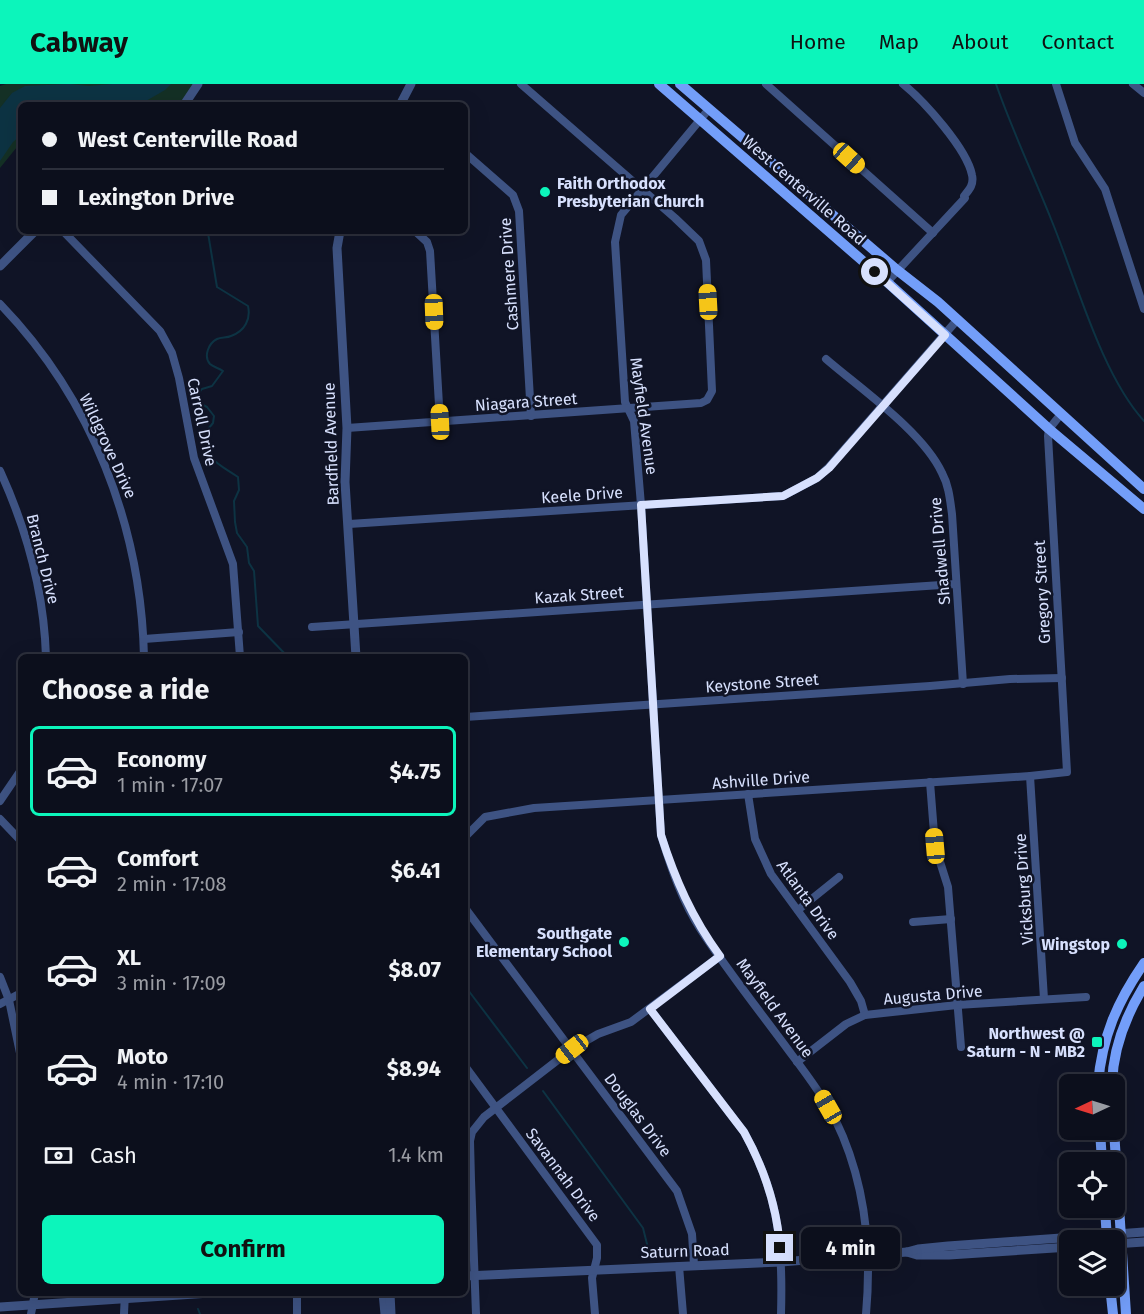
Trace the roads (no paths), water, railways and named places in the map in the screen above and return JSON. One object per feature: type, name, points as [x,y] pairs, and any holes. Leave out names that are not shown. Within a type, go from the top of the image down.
[{"type":"main road","name":"West Centerville Road","points":[[659,84],[887,282],[1049,429],[1144,509]]},
{"type":"main road","name":"West Centerville Road","points":[[680,84],[897,270],[958,319],[1144,489]]},
{"type":"main road","points":[[1119,487],[1128,476]]},
{"type":"main road","points":[[1099,1074],[1108,1028],[1130,983],[1144,963]]},
{"type":"main road","points":[[1113,1074],[1120,1034],[1144,986]]},
{"type":"main road","points":[[1114,1140],[1119,1230]]},
{"type":"main road","points":[[1111,1296],[1113,1314]]},
{"type":"main road","points":[[1124,1296],[1126,1314]]},
{"type":"street","points":[[186,102],[198,84]]},
{"type":"street","points":[[402,102],[411,84]]},
{"type":"street","points":[[521,84],[642,190]]},
{"type":"street","points":[[766,84],[933,233]]},
{"type":"street","points":[[887,282],[965,198],[964,196],[971,188],[973,177],[965,158],[936,116],[919,97],[903,84]]},
{"type":"street","points":[[1056,84],[1074,143],[1105,189],[1143,300],[1144,309]]},
{"type":"street","points":[[1133,84],[1144,93]]},
{"type":"street","name":"Mayfield Avenue","points":[[709,109],[621,215],[615,242],[625,402],[634,421],[641,505],[661,835],[670,865],[701,930],[822,1096],[846,1143],[860,1187],[868,1254],[866,1314]]},
{"type":"street","name":"Cashmere Drive","points":[[468,156],[513,195],[519,211],[531,416]]},
{"type":"street","name":"Niagara Street","points":[[347,428],[627,409],[701,403],[707,400],[712,391],[713,379],[704,250],[699,241],[642,190]]},
{"type":"street","points":[[0,266],[32,234]]},
{"type":"street","name":"Carroll Drive","points":[[66,234],[160,331],[172,353],[194,458],[233,564],[240,654]]},
{"type":"street","name":"Bardfield Avenue","points":[[339,234],[337,248],[347,428],[345,482],[356,654]]},
{"type":"street","points":[[418,234],[427,242],[430,251],[440,422]]},
{"type":"street","name":"Wildgrove Drive","points":[[0,304],[16,321],[73,400],[111,481],[131,544],[138,584],[144,654]]},
{"type":"street","name":"Keele Drive","points":[[349,524],[783,496],[817,478],[958,319]]},
{"type":"street","name":"Shadwell Drive","points":[[826,359],[901,422],[929,452],[942,473],[948,488],[952,514],[963,684]]},
{"type":"street","points":[[1049,429],[1061,414]]},
{"type":"street","name":"Gregory Street","points":[[1049,429],[1051,506],[1067,772]]},
{"type":"street","name":"Branch Drive","points":[[0,471],[16,506],[35,570],[46,654]]},
{"type":"street","name":"Kazak Street","points":[[312,627],[956,584]]},
{"type":"street","points":[[144,639],[239,632]]},
{"type":"street","name":"Keystone Street","points":[[468,717],[1010,679],[1062,678]]},
{"type":"street","name":"Ashville Drive","points":[[468,834],[485,817],[504,812],[1067,772]]},
{"type":"street","points":[[0,801],[18,774]]},
{"type":"street","name":"Vicksburg Drive","points":[[1030,776],[1044,999]]},
{"type":"street","points":[[930,782],[935,846],[948,887],[961,1047]]},
{"type":"street","name":"Atlanta Drive","points":[[748,794],[752,824],[760,852],[771,874],[850,982],[861,1001],[865,1015]]},
{"type":"street","points":[[0,819],[18,838]]},
{"type":"street","points":[[798,909],[839,877]]},
{"type":"street","name":"Douglas Drive","points":[[468,912],[677,1191],[692,1234],[693,1265]]},
{"type":"street","points":[[913,922],[951,919]]},
{"type":"street","points":[[476,1314],[470,1276],[470,1141],[472,1132],[484,1116],[572,1049],[598,1034],[631,1022],[720,956]]},
{"type":"street","points":[[0,977],[9,1000],[18,1044]]},
{"type":"street","points":[[0,1004],[18,995]]},
{"type":"street","name":"Augusta Drive","points":[[797,1062],[846,1024],[865,1015],[957,1005],[1086,997]]},
{"type":"street","points":[[650,1009],[744,1132],[756,1154],[774,1204],[781,1262],[781,1314]]},
{"type":"street","name":"Savannah Drive","points":[[468,1070],[597,1245],[594,1269],[595,1314]]},
{"type":"street","name":"Saturn Road","points":[[1125,1238],[1144,1232]]},
{"type":"street","name":"Saturn Road","points":[[470,1276],[781,1262],[907,1252],[948,1246],[1059,1240]]},
{"type":"street","name":"Saturn Road","points":[[1125,1240],[1144,1242]]},
{"type":"street","name":"Saturn Road","points":[[907,1252],[917,1256],[949,1256],[1059,1248]]},
{"type":"street","points":[[680,1266],[683,1314]]},
{"type":"street","points":[[0,1307],[32,1309],[125,1296],[124,1314]]},
{"type":"street","points":[[297,1296],[297,1314]]},
{"type":"street","points":[[383,1296],[385,1314]]},
{"type":"street","points":[[390,1296],[391,1314]]},
{"type":"water","points":[[171,84],[144,102],[18,102],[18,138],[0,161],[0,108],[12,93],[25,86]]},
{"type":"waterway","points":[[996,84],[1102,352],[1115,378],[1144,421]]},
{"type":"waterway","points":[[208,234],[217,287],[248,306],[249,311],[248,320],[240,331],[229,337],[217,339],[208,350],[207,357],[210,364],[223,371],[212,386],[202,389],[198,394],[199,403],[207,407],[214,416],[213,423],[204,434],[208,450],[214,460],[238,477],[239,490],[234,501],[235,522],[237,533],[247,547],[249,563],[254,571],[258,626],[285,654]]},
{"type":"waterway","points":[[310,654],[314,654]]},
{"type":"waterway","points":[[468,990],[527,1068]]},
{"type":"waterway","points":[[543,1091],[643,1228],[648,1248]]},
{"type":"waterway","points":[[198,1309],[200,1314]]},
{"type":"place","name":"Faith Orthodox Presbyterian Church","points":[[545,192]]},
{"type":"place","name":"Southgate Elementary School","points":[[624,942]]},
{"type":"place","name":"Wingstop","points":[[1122,944]]},
{"type":"place","name":"Northwest @ Saturn - N - MB2","points":[[1097,1042]]}]
